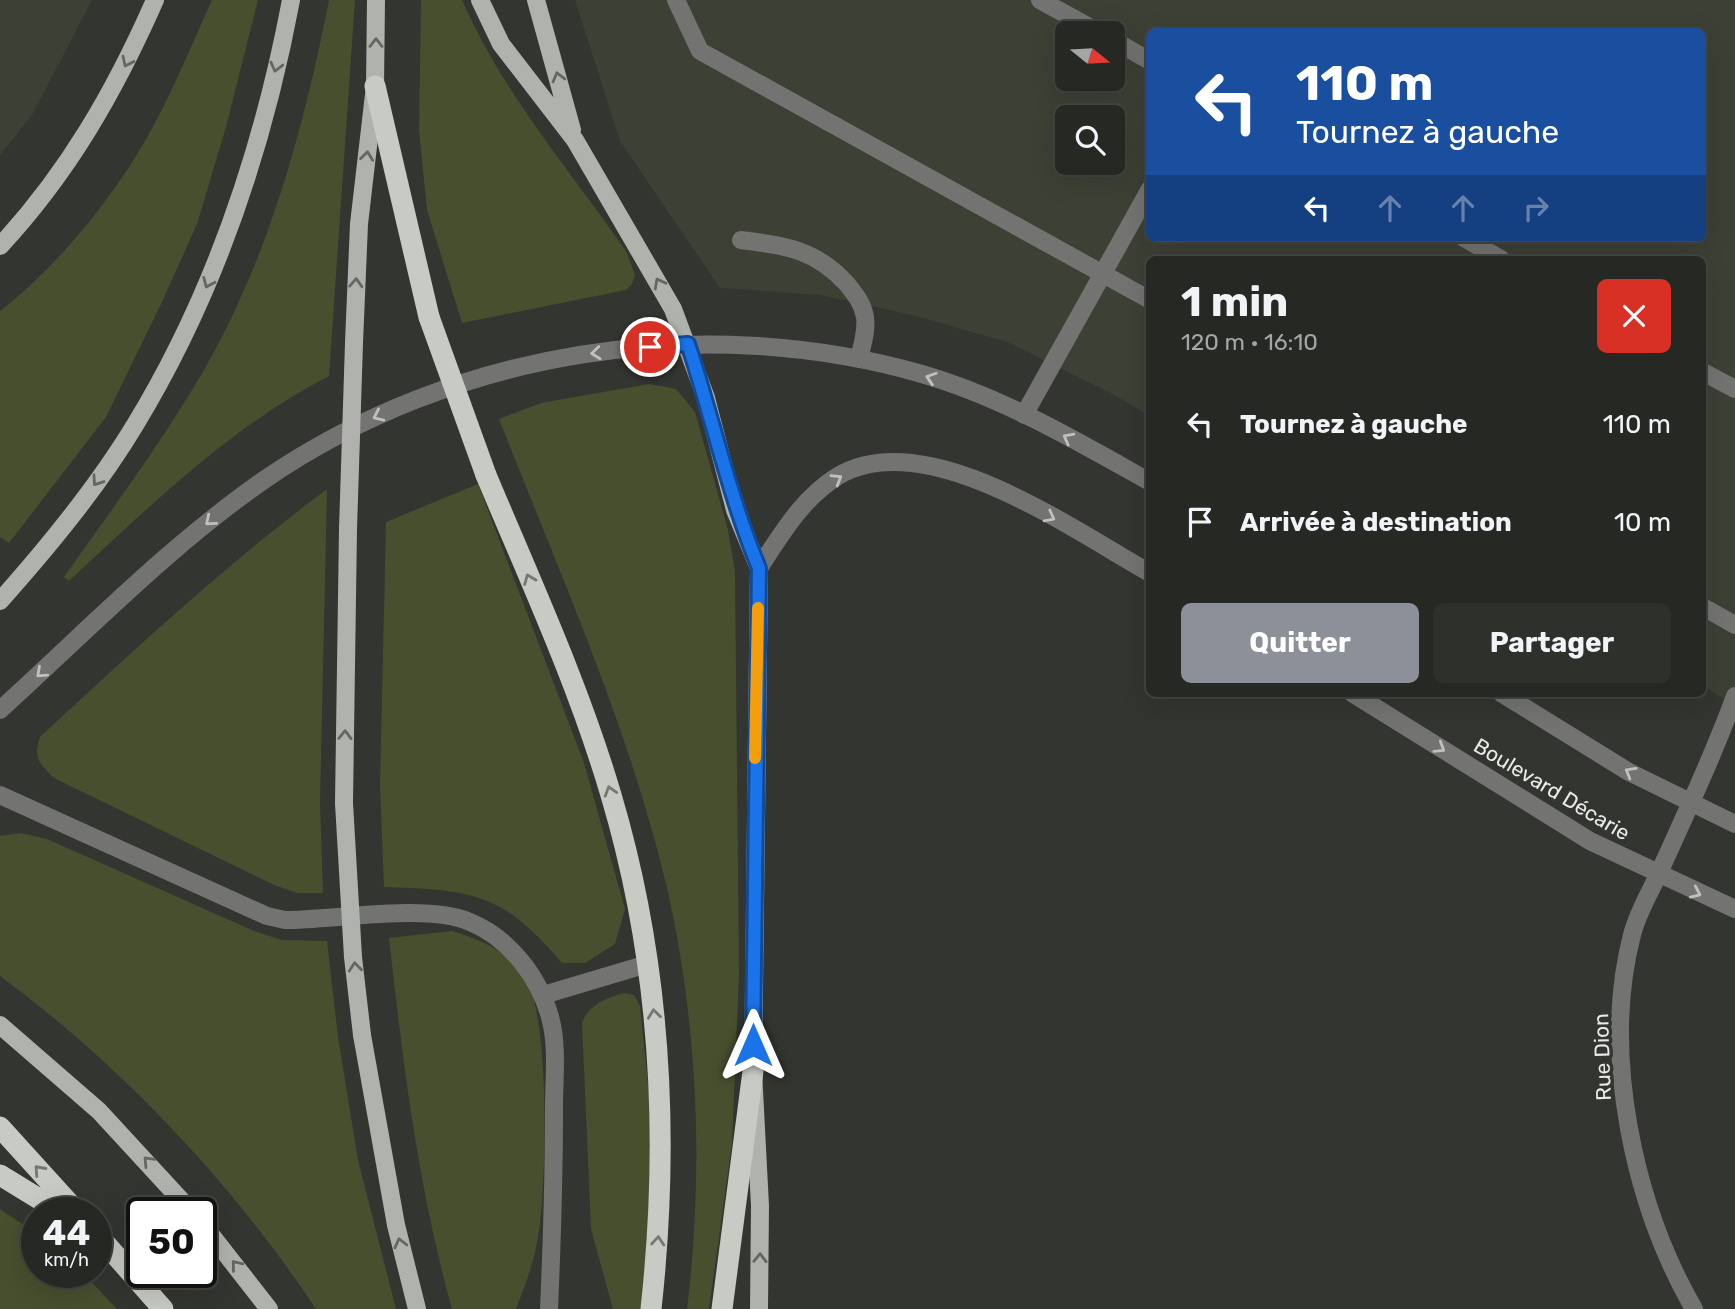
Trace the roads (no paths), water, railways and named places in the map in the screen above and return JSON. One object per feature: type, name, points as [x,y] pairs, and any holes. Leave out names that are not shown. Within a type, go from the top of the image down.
[{"type":"highway","points":[[375,86],[429,317],[486,475],[593,739],[630,869],[656,1031],[663,1140],[661,1205],[651,1309]]},
{"type":"highway","points":[[722,1309],[753,1071]]},
{"type":"highway","points":[[0,1127],[63,1197]]},
{"type":"highway","points":[[0,1175],[36,1197]]},
{"type":"highway","points":[[112,1251],[163,1309]]},
{"type":"main road","points":[[0,246],[56,181],[87,135],[113,90],[155,0]]},
{"type":"main road","points":[[0,601],[84,499],[128,436],[197,310],[247,178],[291,0]]},
{"type":"main road","points":[[376,0],[375,86],[359,224],[354,342],[344,803],[353,957],[362,1035],[393,1212],[416,1309]]},
{"type":"main road","points":[[480,0],[500,44],[575,140],[657,278],[688,344],[710,412],[736,510],[759,568],[753,1071],[760,1206],[759,1309]]},
{"type":"main road","points":[[536,0],[575,140]]},
{"type":"main road","points":[[0,1025],[99,1111],[178,1197]]},
{"type":"main road","points":[[217,1243],[269,1309]]},
{"type":"street","points":[[676,0],[700,51],[1146,298]]},
{"type":"street","points":[[1040,0],[1078,21]]},
{"type":"street","points":[[1125,47],[1146,59]]},
{"type":"street","points":[[1024,415],[1146,196]]},
{"type":"street","points":[[741,240],[795,249],[830,267],[856,294],[865,316],[866,330],[859,359]]},
{"type":"street","points":[[1471,242],[1496,256]]},
{"type":"street","points":[[0,709],[222,511],[264,480],[340,434],[444,389],[510,369],[576,355],[688,344],[766,346],[859,359],[924,375],[1024,415],[1146,480]]},
{"type":"street","points":[[1706,374],[1735,389]]},
{"type":"street","points":[[759,568],[796,513],[824,486],[839,475],[895,462],[939,469],[991,487],[1146,571]]},
{"type":"street","points":[[1706,609],[1735,625]]},
{"type":"street","name":"Rue Dion","points":[[1694,1309],[1663,1249],[1648,1208],[1630,1134],[1622,1054],[1626,973],[1632,934],[1735,696]]},
{"type":"street","name":"Boulevard Décarie","points":[[1358,697],[1590,841],[1658,876],[1735,909]]},
{"type":"street","points":[[1507,697],[1629,772],[1690,805],[1735,824]]},
{"type":"street","points":[[0,796],[248,908],[276,918],[313,920],[430,914],[470,921],[508,947],[543,995],[551,1019],[554,1052],[554,1210],[549,1309]]},
{"type":"street","points":[[543,995],[647,964]]}]
